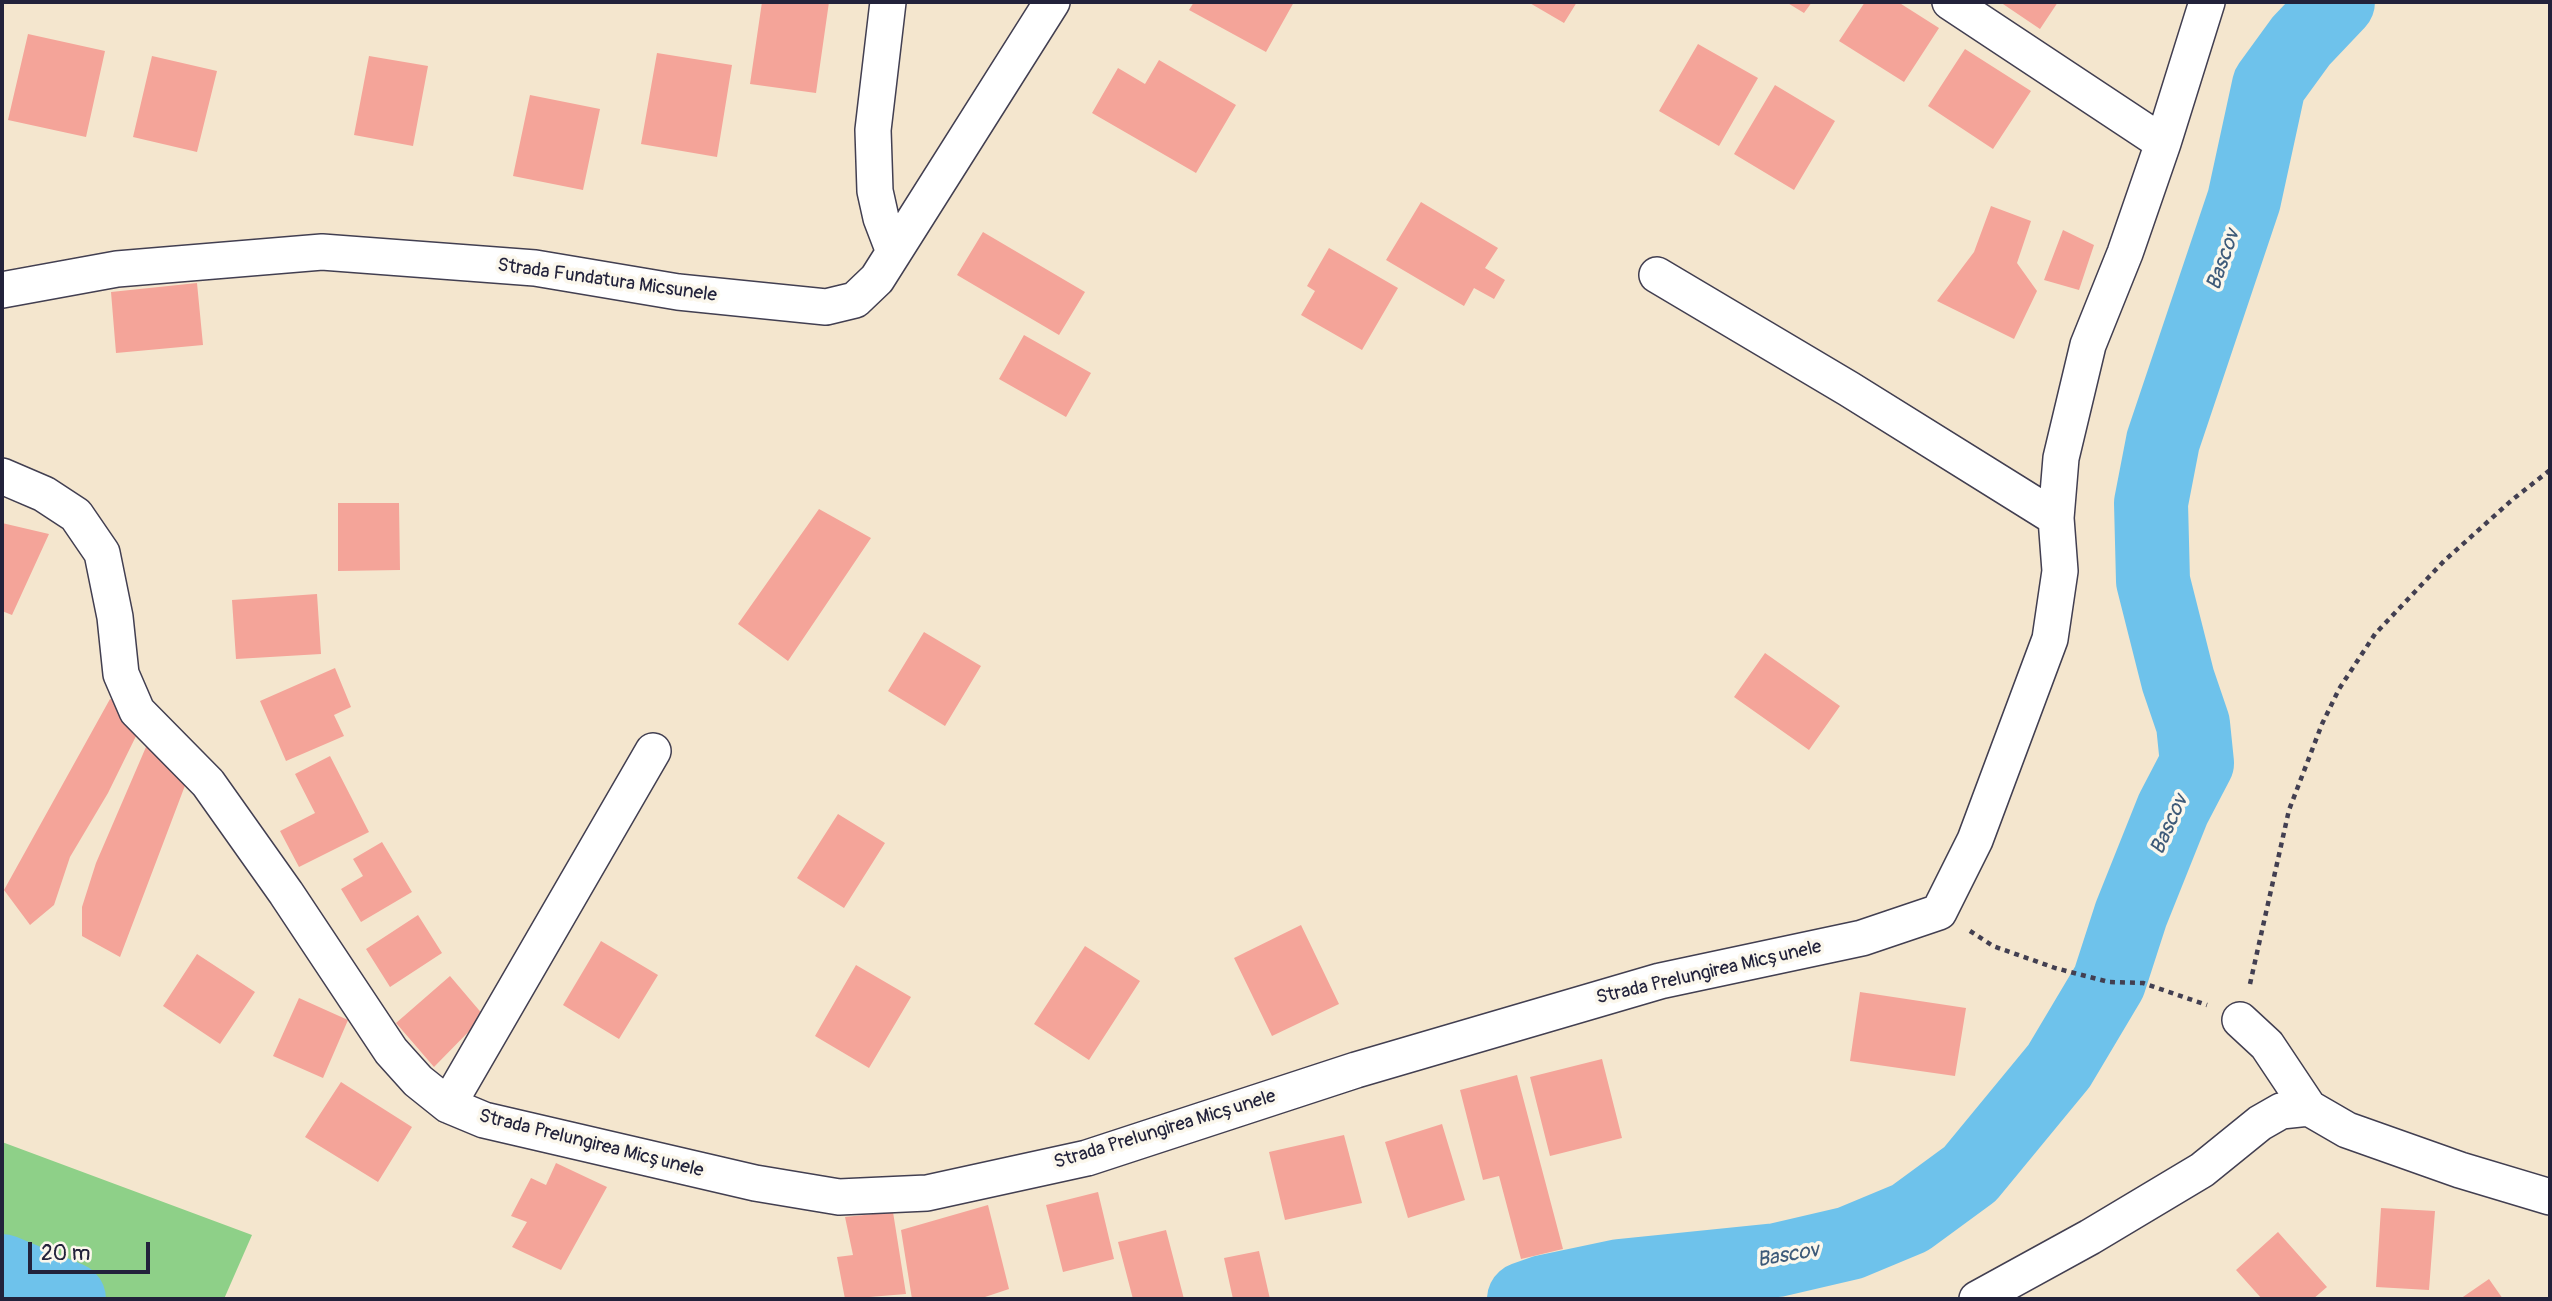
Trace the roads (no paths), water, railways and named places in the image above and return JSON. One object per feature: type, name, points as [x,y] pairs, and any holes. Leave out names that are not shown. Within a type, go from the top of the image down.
[{"type":"street","points":[[888,2],[873,130],[875,191],[881,218],[894,252]]},
{"type":"street","name":"Strada Fundatura Micsunele","points":[[2,290],[117,269],[322,252],[535,268],[678,292],[826,307],[855,300],[877,279],[1052,2]]},
{"type":"street","points":[[1950,2],[2163,144]]},
{"type":"street","points":[[1657,275],[1849,389],[2056,518],[2061,458],[2088,345],[2163,144],[2207,2]]},
{"type":"street","name":"Strada Prelungirea Micșunele","points":[[2,476],[44,494],[76,515],[102,553],[115,617],[121,674],[137,712],[208,783],[286,893],[391,1051],[418,1081],[448,1105],[484,1120],[755,1183],[839,1197],[927,1193],[1087,1158],[1356,1070],[1660,981],[1862,938],[1939,912],[1975,839],[2050,639],[2060,571],[2056,518]]},
{"type":"street","points":[[448,1105],[653,751]]},
{"type":"street","points":[[2243,1024],[2267,1045],[2309,1108],[2354,1134],[2550,1197]]},
{"type":"street","points":[[1977,1299],[2090,1237],[2202,1170],[2260,1123],[2281,1111],[2309,1108]]},
{"type":"waterway","name":"Bascov","points":[[1524,1299],[1544,1292],[1620,1276],[1777,1260],[1850,1243],[1910,1218],[1970,1174],[2059,1066],[2109,982],[2131,914],[2173,809],[2197,763],[2193,724],[2178,680],[2153,581],[2151,503],[2163,441],[2244,200],[2269,85],[2301,41],[2338,2]]},
{"type":"waterway","name":"Bascov","points":[[2,1271],[69,1299]]}]
